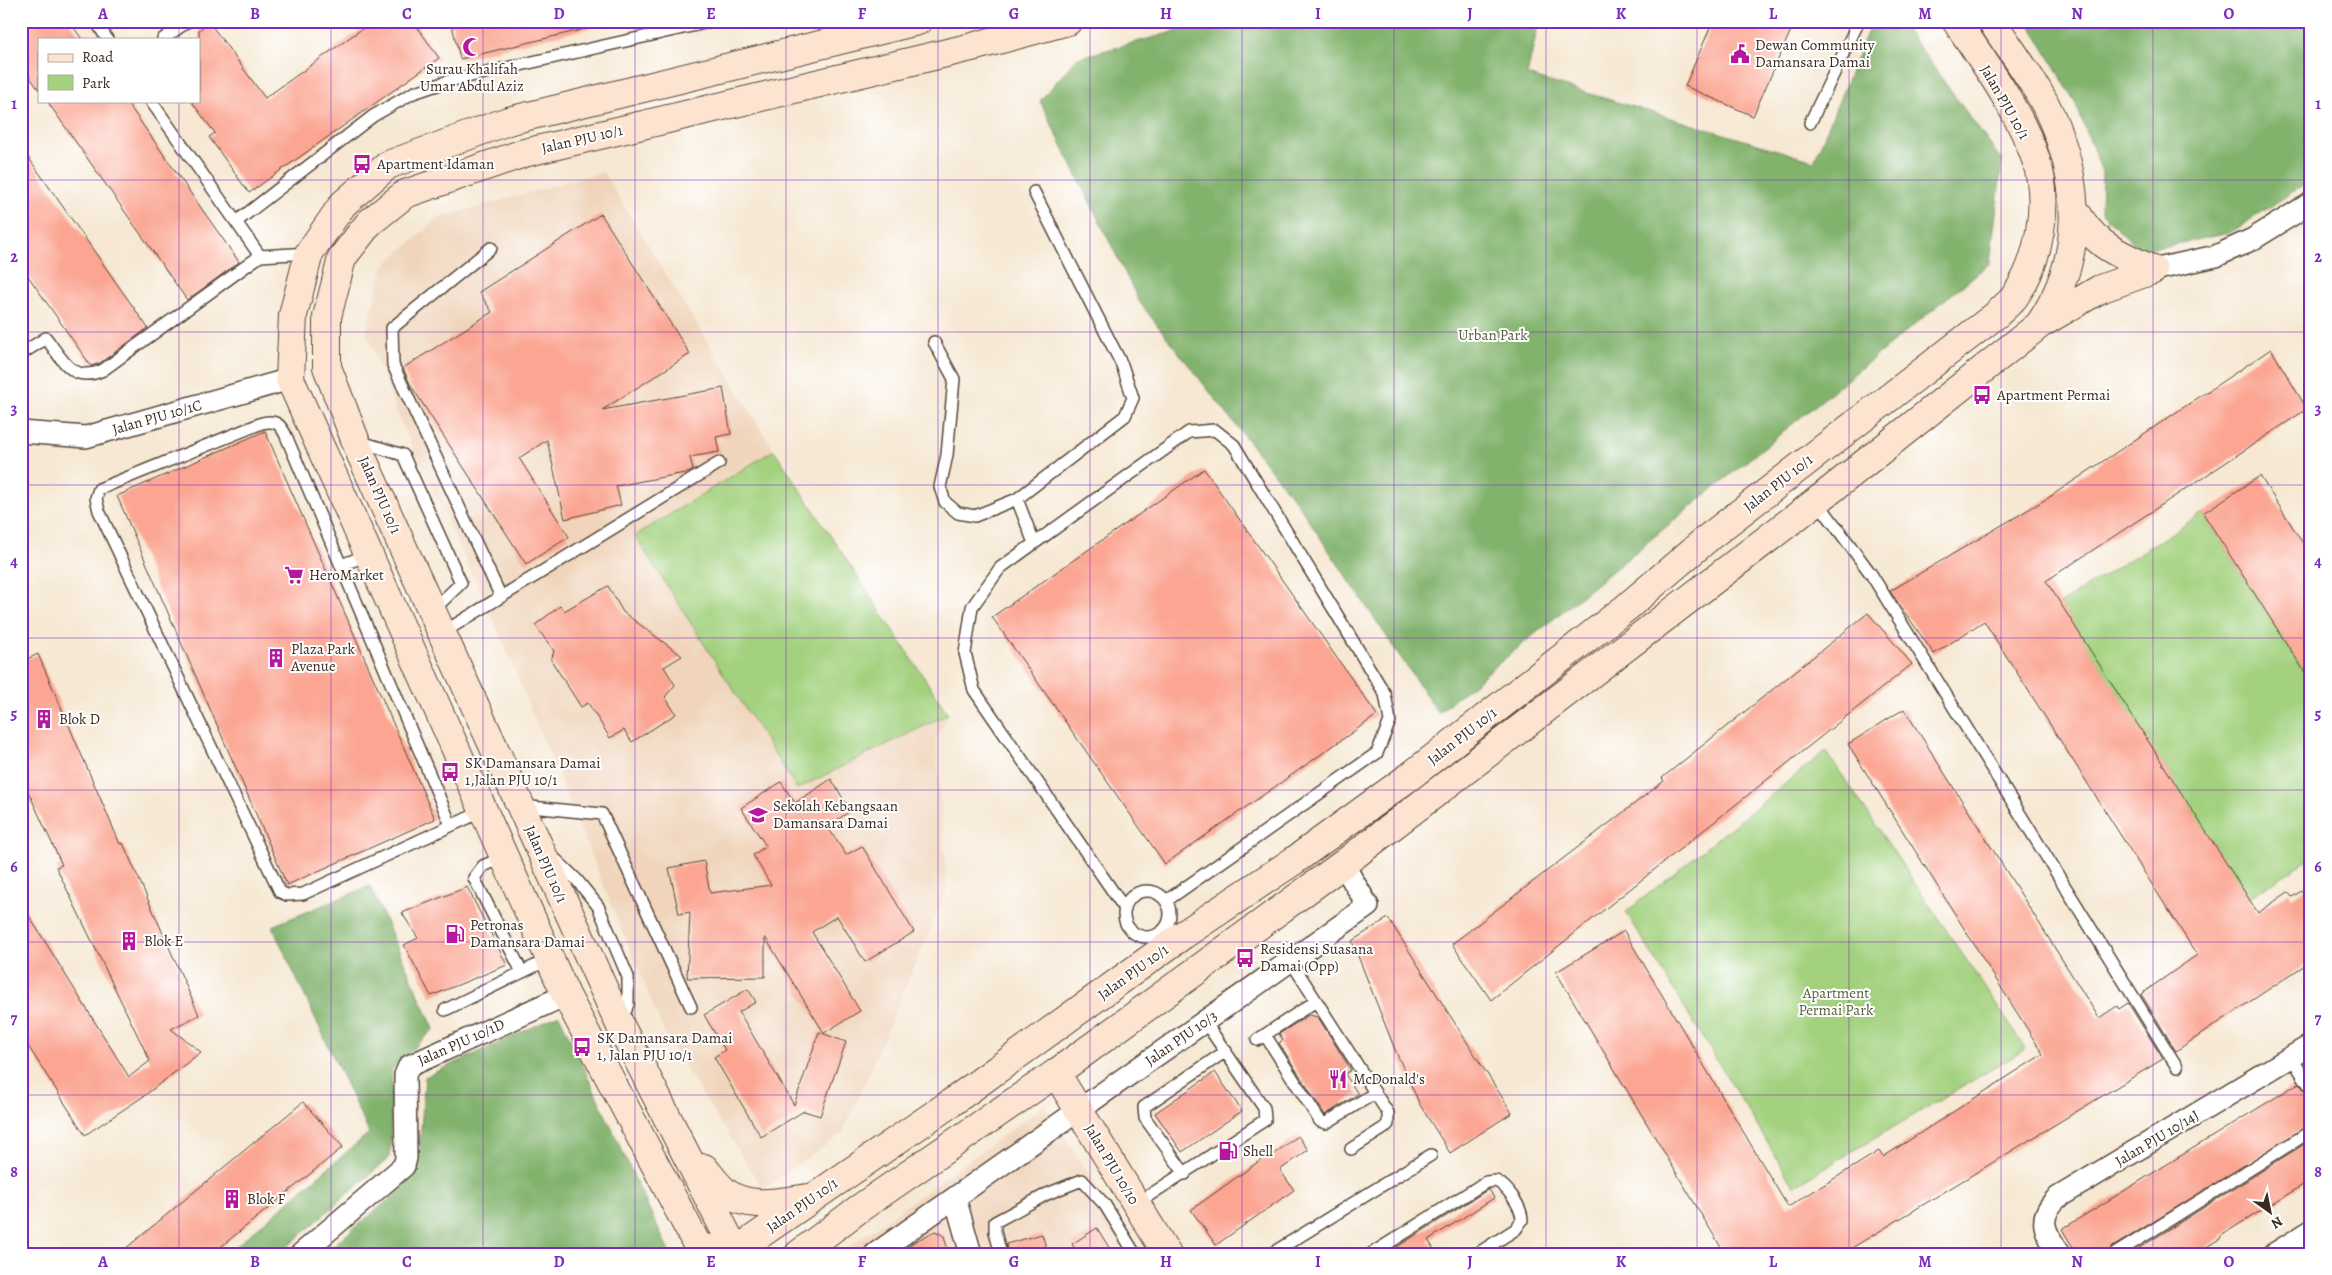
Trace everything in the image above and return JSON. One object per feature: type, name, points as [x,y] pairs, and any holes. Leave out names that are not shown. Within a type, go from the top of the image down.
[{"type":"street","points":[[737,1252],[700,1250],[566,995],[290,379],[293,316],[309,253],[343,204],[388,164],[508,120],[918,21]]},
{"type":"street","name":"Jalan PJU 10/1","points":[[1068,21],[972,47],[524,153],[406,194],[369,223],[342,258],[327,317],[327,367],[356,441],[621,1027],[737,1252],[948,1105],[1152,959],[1177,925],[1295,860],[1409,777],[1628,607],[1709,537],[1996,315],[2015,296],[2039,243],[2042,207],[2037,161],[2022,125],[1958,24]]},
{"type":"street","name":"Jalan PJU 10/1","points":[[800,1254],[860,1208],[1056,1073],[1343,864],[1817,501],[2039,325],[2054,303],[2064,275],[2071,248],[2075,210],[2064,154],[2048,111],[1992,21]]},
{"type":"street","points":[[1958,24],[2048,111]]},
{"type":"street","points":[[641,88],[748,100]]},
{"type":"street","points":[[2039,325],[2100,289],[2153,270],[2216,256],[2253,239],[2311,203]]},
{"type":"street","points":[[2075,210],[2084,228],[2098,242],[2153,270]]},
{"type":"street","name":"Jalan PJU 10/1C","points":[[21,432],[86,438],[290,379]]},
{"type":"street","points":[[1628,607],[1757,517],[1799,503],[1817,501]]},
{"type":"street","points":[[504,856],[574,925]]},
{"type":"street","name":"Jalan PJU 10/3","points":[[881,1252],[1368,906],[1343,864]]},
{"type":"street","name":"Jalan PJU 10/1D","points":[[301,1254],[404,1166],[406,1158],[405,1075],[409,1066],[566,995]]},
{"type":"street","name":"Jalan PJU 10/14J","points":[[2060,1254],[2046,1234],[2044,1220],[2047,1209],[2057,1198],[2311,1045]]},
{"type":"street","name":"Jalan PJU 10/10","points":[[1056,1073],[1167,1254]]},
{"type":"street","points":[[890,1188],[897,1161],[925,1136],[948,1105]]},
{"type":"street","points":[[683,1144],[727,1193],[740,1200],[756,1204],[814,1198]]},
{"type":"street","points":[[955,1198],[971,1254]]},
{"type":"street","points":[[2274,1254],[2311,1231]]},
{"type":"lane","points":[[96,21],[106,38]]},
{"type":"lane","points":[[163,38],[188,21]]},
{"type":"lane","points":[[236,222],[373,116],[413,93],[450,81],[714,21]]},
{"type":"lane","points":[[1810,123],[1859,21]]},
{"type":"lane","points":[[152,102],[260,256]]},
{"type":"lane","points":[[934,342],[954,379],[947,455],[940,486],[945,502],[958,513],[975,516],[1017,499],[1125,416],[1133,398],[1122,365],[1034,192]]},
{"type":"lane","points":[[491,248],[392,328],[393,366],[501,597]]},
{"type":"lane","points":[[21,354],[46,338],[70,369],[85,376],[103,370],[260,256],[309,253]]},
{"type":"lane","points":[[451,825],[283,428],[279,423],[272,421],[262,423],[99,489],[96,498],[98,511],[280,892],[287,895],[303,894],[483,811]]},
{"type":"lane","points":[[1152,959],[1136,934],[1126,924],[1125,909],[974,690],[966,653],[972,607],[1000,568],[1189,432],[1215,430],[1234,445],[1385,694],[1390,721],[1377,753],[1166,901]]},
{"type":"lane","points":[[356,441],[404,455],[461,583],[437,622]]},
{"type":"lane","points":[[437,622],[501,597],[719,463]]},
{"type":"lane","points":[[1017,499],[1034,543]]},
{"type":"lane","points":[[1817,501],[1870,574],[2177,1067]]},
{"type":"lane","points":[[341,566],[368,555]]},
{"type":"lane","points":[[520,805],[602,814],[691,1007]]},
{"type":"lane","points":[[534,838],[576,879],[598,906],[628,977],[628,1004],[621,1027]]},
{"type":"lane","points":[[504,856],[483,866],[474,878],[522,972]]},
{"type":"lane","points":[[1125,909],[1133,896],[1140,892],[1154,892],[1166,901],[1177,925],[1151,937],[1136,934]]},
{"type":"lane","points":[[445,1010],[549,959]]},
{"type":"lane","points":[[1290,960],[1388,1113],[1388,1124],[1351,1149]]},
{"type":"lane","points":[[1316,1002],[1261,1038],[1320,1122],[1326,1123],[1375,1093]]},
{"type":"lane","points":[[1136,1204],[1185,1174],[1265,1120],[1264,1108],[1205,1022]]},
{"type":"lane","points":[[1185,1174],[1145,1118],[1144,1107],[1226,1051]]},
{"type":"lane","points":[[2291,1057],[2311,1088]]},
{"type":"lane","points":[[2115,1254],[2311,1130]]},
{"type":"lane","points":[[1271,1254],[1431,1155]]},
{"type":"lane","points":[[1001,1254],[994,1232],[995,1222],[1047,1194],[1082,1180],[1105,1205],[1135,1254]]},
{"type":"lane","points":[[1371,1254],[1486,1182],[1496,1180],[1504,1186],[1520,1210],[1522,1220],[1516,1229],[1477,1254]]},
{"type":"shaded area","name":"Sekolah Kebangsaan Damansara Damai","points":[[603,172],[774,450],[948,714],[936,740],[947,890],[843,1133],[763,1189],[667,1039],[495,623],[401,423],[366,331],[384,266],[438,218]]},
{"type":"shaded area","points":[[1045,1105],[1139,1254],[839,1254]]},
{"type":"green space","name":"Urban Park","points":[[1214,21],[1539,21],[1527,75],[1814,161],[1872,21],[1900,21],[2002,161],[1990,263],[1438,713],[1297,503],[1140,303],[1040,101],[1077,58]]},
{"type":"green space","points":[[2028,21],[2311,21],[2311,180],[2230,233],[2141,251],[2101,212],[2102,172],[2075,102]]},
{"type":"green space","points":[[774,450],[948,714],[797,789],[635,536]]},
{"type":"green space","points":[[2203,513],[2311,682],[2311,858],[2248,898],[2060,604]]},
{"type":"green space","name":"Apartment Permai Park","points":[[1826,751],[2026,1049],[1794,1186],[1626,912]]},
{"type":"green space","points":[[370,886],[434,1029],[392,1069],[390,1157],[279,1254],[227,1254],[369,1133],[272,926]]},
{"type":"green space","points":[[559,1015],[670,1254],[323,1254],[396,1194],[418,1169],[425,1077]]},
{"type":"building","points":[[21,21],[69,21],[81,38],[38,38],[38,89],[21,65]]},
{"type":"building","points":[[373,21],[413,21],[439,58],[249,193],[209,137],[215,133],[192,102],[200,102],[199,30],[209,22],[265,98]]},
{"type":"building","points":[[451,21],[592,21],[593,27],[460,59]]},
{"type":"building","name":"Dewan Community Damansara Damai","points":[[1713,21],[1795,21],[1753,116],[1685,86]]},
{"type":"building","points":[[48,102],[127,102],[239,262],[187,300]]},
{"type":"building","points":[[21,147],[148,328],[100,363],[91,366],[21,266]]},
{"type":"building","points":[[601,214],[690,354],[602,410],[723,388],[731,434],[716,437],[719,452],[690,457],[693,470],[690,472],[616,486],[621,505],[565,519],[547,440],[519,458],[569,537],[526,564],[410,384],[403,368],[492,312],[479,292]]},
{"type":"building","points":[[2271,349],[2307,409],[2046,581],[2258,913],[2288,892],[2292,897],[2311,885],[2311,961],[2176,1051],[2141,994],[2197,955],[1984,621],[1934,654],[1890,591],[2048,498]]},
{"type":"building","name":"Plaza Park Avenue","points":[[265,431],[435,819],[287,885],[117,496]]},
{"type":"building","points":[[1204,469],[1377,715],[1165,864],[992,617]]},
{"type":"building","points":[[2260,476],[2311,556],[2311,682],[2203,513]]},
{"type":"building","points":[[608,586],[623,612],[682,656],[664,667],[675,685],[665,697],[676,714],[632,742],[624,730],[610,738],[588,703],[581,707],[551,660],[554,651],[535,625],[560,606],[564,611]]},
{"type":"building","points":[[1868,613],[1912,664],[1491,1000],[1452,944],[1664,781],[1662,778]]},
{"type":"building","points":[[38,654],[120,844],[123,843],[199,1015],[171,1029],[201,1052],[144,1096],[85,1135],[21,1035],[21,903],[129,1077],[150,1061],[56,867],[62,865],[21,776],[21,662]]},
{"type":"building","points":[[1904,709],[2099,1018],[2117,1006],[2119,1009],[2128,1003],[2163,1059],[1842,1254],[1725,1254],[1556,972],[1624,931],[1788,1207],[1879,1151],[1883,1157],[2043,1054],[1848,744]]},
{"type":"building","points":[[831,779],[851,811],[827,826],[846,855],[862,846],[914,932],[865,962],[837,916],[812,932],[860,1011],[824,1033],[765,937],[765,977],[687,978],[690,912],[679,914],[669,868],[704,861],[710,893],[771,885],[753,855],[766,846],[741,808],[781,782],[795,803]]},
{"type":"building","points":[[467,887],[507,965],[431,996],[404,945],[418,938],[402,913]]},
{"type":"building","points":[[1388,918],[1512,1113],[1450,1153],[1420,1105],[1396,1052],[1352,941]]},
{"type":"building","points":[[748,989],[756,1002],[739,1012],[794,1105],[819,1032],[846,1042],[820,1116],[804,1111],[761,1137],[714,1057],[725,1050],[704,1015]]},
{"type":"building","points":[[1309,1015],[1318,1017],[1351,1070],[1345,1074],[1358,1094],[1325,1115],[1279,1043],[1283,1040],[1279,1034]]},
{"type":"building","points":[[1215,1072],[1242,1111],[1182,1152],[1155,1113]]},
{"type":"building","points":[[2299,1083],[2311,1099],[2311,1124],[2111,1248],[2108,1254],[2077,1254],[2062,1229]]},
{"type":"building","name":"Blok F","points":[[303,1102],[343,1147],[212,1254],[119,1254]]},
{"type":"building","points":[[1298,1136],[1308,1150],[1280,1170],[1294,1190],[1216,1245],[1191,1210],[1269,1154],[1271,1156]]},
{"type":"building","points":[[2311,1140],[2311,1180],[2220,1236],[2221,1238],[2195,1254],[2130,1254]]},
{"type":"building","points":[[1489,1189],[1494,1198],[1428,1240],[1437,1254],[1386,1254]]},
{"type":"building","points":[[1097,1228],[1113,1254],[1078,1254],[1072,1244]]},
{"type":"building","points":[[935,1231],[944,1236],[949,1254],[897,1254],[916,1241]]},
{"type":"building","points":[[1042,1234],[1048,1254],[1008,1254],[1006,1244]]},
{"type":"place","name":"Surau Khalifah Umar Abdul Aziz","points":[[472,47]]},
{"type":"place","name":"Dewan Community Damansara Damai","points":[[1740,54]]},
{"type":"place","name":"Apartment Idaman","points":[[362,164]]},
{"type":"place","name":"Apartment Permai","points":[[1982,395]]},
{"type":"place","name":"HeroMarket","points":[[294,575]]},
{"type":"place","name":"Plaza Park Avenue","points":[[276,658]]},
{"type":"place","name":"Blok D","points":[[44,719]]},
{"type":"place","name":"SK Damansara Damai 1,Jalan PJU 10/1","points":[[450,772]]},
{"type":"place","name":"Sekolah Kebangsaan Damansara Damai","points":[[758,815]]},
{"type":"place","name":"Petronas Damansara Damai","points":[[455,934]]},
{"type":"place","name":"Blok E","points":[[129,941]]},
{"type":"place","name":"Residensi Suasana Damai (Opp)","points":[[1245,958]]},
{"type":"place","name":"SK Damansara Damai 1, Jalan PJU 10/1","points":[[582,1047]]},
{"type":"place","name":"McDonald's","points":[[1338,1079]]},
{"type":"place","name":"Shell","points":[[1228,1151]]},
{"type":"place","name":"Blok F","points":[[232,1199]]}]
